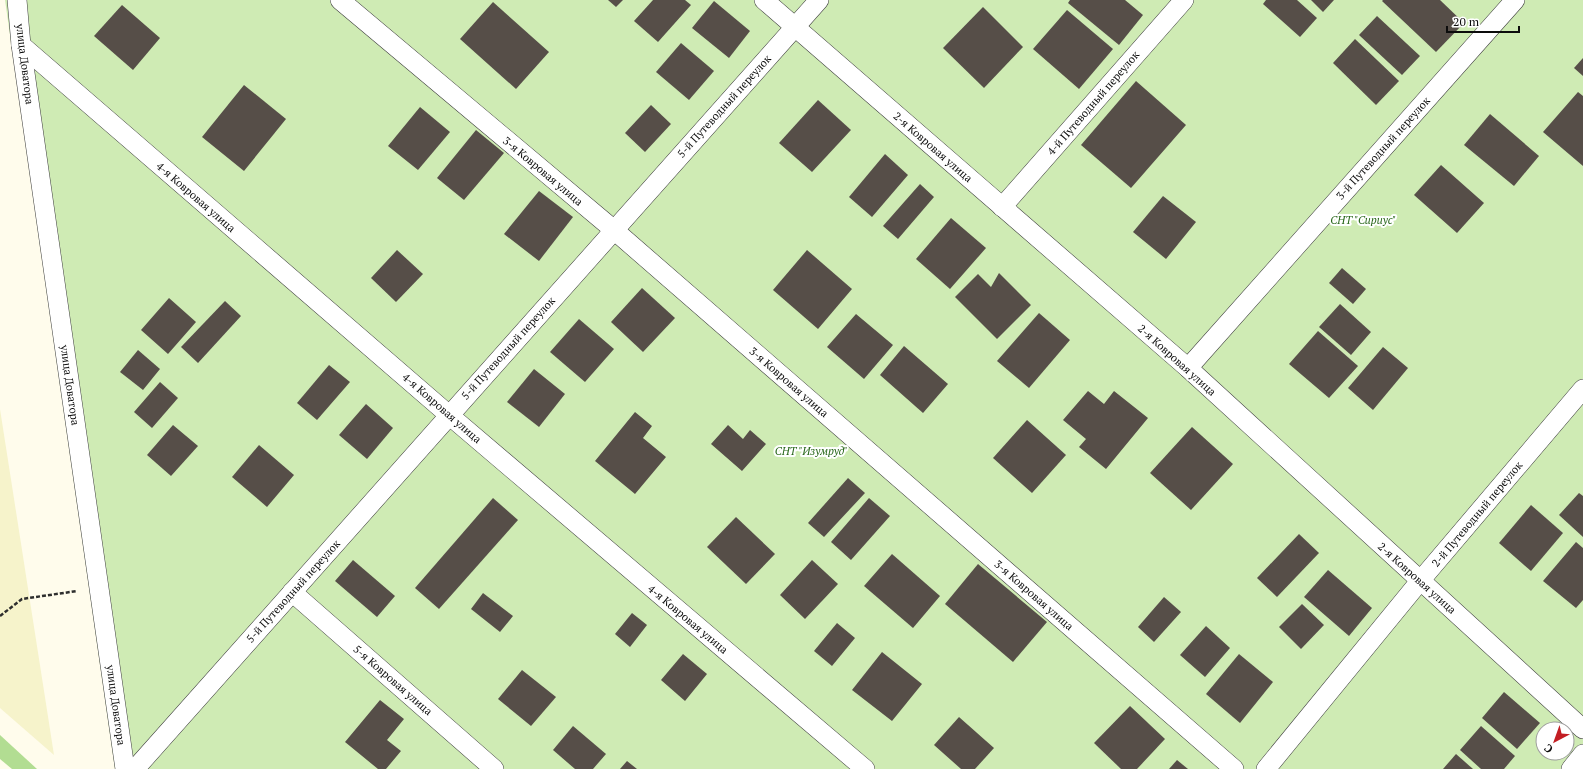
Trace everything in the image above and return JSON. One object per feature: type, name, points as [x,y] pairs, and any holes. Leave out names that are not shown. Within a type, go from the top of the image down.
[{"type":"street","name":"улица Доватора","points":[[17,0],[21,45],[125,769]]},
{"type":"street","name":"3-я Ковровая улица","points":[[340,0],[614,230],[1234,769]]},
{"type":"street","name":"2-я Ковровая улица","points":[[764,0],[1188,368],[1583,729]]},
{"type":"street","name":"5-й Путеводный переулок","points":[[135,769],[818,0]]},
{"type":"street","name":"4-й Путеводный переулок","points":[[1002,207],[1184,0]]},
{"type":"street","name":"3-й Путеводный переулок","points":[[1188,368],[1514,0]]},
{"type":"street","name":"4-я Ковровая улица","points":[[21,45],[449,415],[864,769]]},
{"type":"street","name":"2-й Путеводный переулок","points":[[1266,769],[1420,581],[1583,389]]},
{"type":"street","name":"5-я Ковровая улица","points":[[292,592],[494,769]]},
{"type":"street","points":[[1571,769],[1583,754]]},
{"type":"path","points":[[0,616],[22,599],[99,587]]},
{"type":"shaded area","points":[[0,409],[54,755],[0,708]]},
{"type":"green space","name":"СНТ \"Изумруд\"","points":[[5,0],[1583,0],[1583,769],[115,769]]},
{"type":"green space","points":[[0,735],[37,769],[12,769],[0,759]]},
{"type":"building","points":[[608,0],[623,0],[616,7]]},
{"type":"building","points":[[653,0],[685,0],[691,5],[658,42],[634,21]]},
{"type":"building","points":[[1070,0],[1125,0],[1143,15],[1119,45],[1068,3]]},
{"type":"building","points":[[1266,0],[1297,0],[1317,18],[1300,37],[1263,4]]},
{"type":"building","points":[[1311,0],[1334,0],[1323,12]]},
{"type":"building","points":[[1440,0],[1464,23],[1436,52],[1382,1]]},
{"type":"building","points":[[714,1],[750,31],[729,58],[692,28]]},
{"type":"building","points":[[493,2],[549,52],[516,89],[460,39]]},
{"type":"building","points":[[122,5],[160,38],[133,70],[94,36]]},
{"type":"building","points":[[983,7],[1023,47],[984,88],[943,48]]},
{"type":"building","points":[[1067,10],[1113,49],[1079,89],[1033,49]]},
{"type":"building","points":[[1377,16],[1420,56],[1402,75],[1359,35]]},
{"type":"building","points":[[1355,39],[1399,81],[1376,105],[1333,63]]},
{"type":"building","points":[[681,43],[714,71],[689,100],[656,72]]},
{"type":"building","points":[[1583,58],[1583,76],[1574,68]]},
{"type":"building","points":[[1136,81],[1186,125],[1131,188],[1081,145]]},
{"type":"building","points":[[244,85],[286,119],[244,171],[202,137]]},
{"type":"building","points":[[1578,92],[1583,96],[1583,166],[1543,132]]},
{"type":"building","points":[[818,100],[851,130],[812,172],[779,143]]},
{"type":"building","points":[[651,105],[671,124],[645,152],[625,133]]},
{"type":"building","points":[[420,107],[450,132],[418,170],[388,146]]},
{"type":"building","points":[[1490,114],[1539,156],[1514,186],[1464,145]]},
{"type":"building","points":[[476,130],[504,153],[464,200],[437,178]]},
{"type":"building","points":[[885,154],[908,175],[872,217],[849,197]]},
{"type":"building","points":[[1441,165],[1484,203],[1457,233],[1414,195]]},
{"type":"building","points":[[920,184],[934,197],[898,239],[883,226]]},
{"type":"building","points":[[539,191],[573,217],[539,261],[504,234]]},
{"type":"building","points":[[1163,196],[1196,222],[1166,259],[1133,232]]},
{"type":"building","points":[[951,218],[986,248],[950,289],[916,259]]},
{"type":"building","points":[[397,250],[423,274],[396,302],[371,278]]},
{"type":"building","points":[[807,250],[852,289],[818,329],[773,290]]},
{"type":"building","points":[[1342,268],[1366,289],[1353,304],[1329,283]]},
{"type":"building","points":[[999,273],[1031,305],[997,339],[955,297],[978,274],[991,287]]},
{"type":"building","points":[[642,288],[675,318],[643,352],[611,322]]},
{"type":"building","points":[[169,298],[196,322],[168,354],[141,330]]},
{"type":"building","points":[[225,301],[241,316],[198,363],[181,347]]},
{"type":"building","points":[[1340,304],[1371,332],[1351,355],[1319,327]]},
{"type":"building","points":[[1039,313],[1070,340],[1029,388],[997,361]]},
{"type":"building","points":[[856,314],[893,345],[864,379],[827,347]]},
{"type":"building","points":[[579,319],[614,349],[585,382],[550,352]]},
{"type":"building","points":[[1318,331],[1358,366],[1329,398],[1289,364]]},
{"type":"building","points":[[904,346],[948,384],[923,413],[880,375]]},
{"type":"building","points":[[1383,347],[1408,368],[1373,410],[1348,388]]},
{"type":"building","points":[[138,350],[160,369],[143,390],[120,372]]},
{"type":"building","points":[[329,365],[350,382],[317,420],[297,403]]},
{"type":"building","points":[[534,369],[565,394],[539,427],[507,402]]},
{"type":"building","points":[[160,382],[178,398],[152,428],[134,412]]},
{"type":"building","points":[[1088,391],[1104,404],[1114,391],[1148,418],[1106,469],[1079,447],[1086,439],[1063,420]]},
{"type":"building","points":[[366,404],[393,428],[367,459],[339,435]]},
{"type":"building","points":[[635,412],[652,426],[643,438],[666,457],[635,494],[595,461]]},
{"type":"building","points":[[1027,420],[1066,455],[1032,493],[993,458]]},
{"type":"building","points":[[173,425],[198,446],[171,476],[147,455]]},
{"type":"building","points":[[728,425],[743,439],[750,430],[766,444],[742,471],[711,444]]},
{"type":"building","points":[[1192,427],[1233,464],[1191,510],[1150,473]]},
{"type":"building","points":[[259,445],[294,475],[267,507],[232,477]]},
{"type":"building","points":[[848,478],[865,493],[824,537],[808,523]]},
{"type":"building","points":[[1579,493],[1583,496],[1583,537],[1559,515]]},
{"type":"building","points":[[493,498],[518,520],[439,609],[415,588]]},
{"type":"building","points":[[869,498],[890,516],[851,560],[831,542]]},
{"type":"building","points":[[1531,505],[1563,533],[1531,571],[1499,543]]},
{"type":"building","points":[[736,517],[775,554],[746,584],[707,547]]},
{"type":"building","points":[[1299,534],[1319,553],[1277,597],[1257,578]]},
{"type":"building","points":[[1576,542],[1583,548],[1583,600],[1576,608],[1543,581]]},
{"type":"building","points":[[892,554],[940,596],[913,628],[864,586]]},
{"type":"building","points":[[353,560],[395,596],[377,617],[335,581]]},
{"type":"building","points":[[812,560],[838,584],[805,619],[780,595]]},
{"type":"building","points":[[978,564],[1047,622],[1013,662],[945,604]]},
{"type":"building","points":[[1328,570],[1372,608],[1349,636],[1304,597]]},
{"type":"building","points":[[483,593],[513,616],[500,632],[471,609]]},
{"type":"building","points":[[1164,597],[1181,612],[1154,642],[1138,627]]},
{"type":"building","points":[[1302,604],[1324,625],[1301,649],[1279,627]]},
{"type":"building","points":[[632,613],[647,625],[630,647],[615,634]]},
{"type":"building","points":[[837,623],[855,638],[832,666],[814,651]]},
{"type":"building","points":[[1206,626],[1230,648],[1205,677],[1180,655]]},
{"type":"building","points":[[882,652],[922,684],[892,721],[852,690]]},
{"type":"building","points":[[683,654],[707,674],[685,701],[661,680]]},
{"type":"building","points":[[1239,654],[1273,682],[1240,723],[1206,694]]},
{"type":"building","points":[[522,670],[556,697],[531,726],[498,699]]},
{"type":"building","points":[[1504,692],[1538,721],[1535,721],[1535,729],[1517,749],[1482,718]]},
{"type":"building","points":[[380,700],[404,719],[387,740],[401,751],[386,769],[378,769],[345,742]]},
{"type":"building","points":[[1130,706],[1165,739],[1137,769],[1121,769],[1094,743]]},
{"type":"building","points":[[959,717],[994,748],[975,769],[961,769],[934,745]]},
{"type":"building","points":[[573,726],[606,754],[593,769],[575,769],[553,750]]},
{"type":"building","points":[[1481,726],[1515,756],[1504,769],[1481,769],[1460,750]]},
{"type":"building","points":[[1456,754],[1473,769],[1443,769]]},
{"type":"building","points":[[1177,760],[1188,769],[1169,769]]},
{"type":"building","points":[[627,761],[637,769],[620,769]]},
{"type":"park label","name":"СНТ \"Сириус\"","points":[[1363,220]]}]
